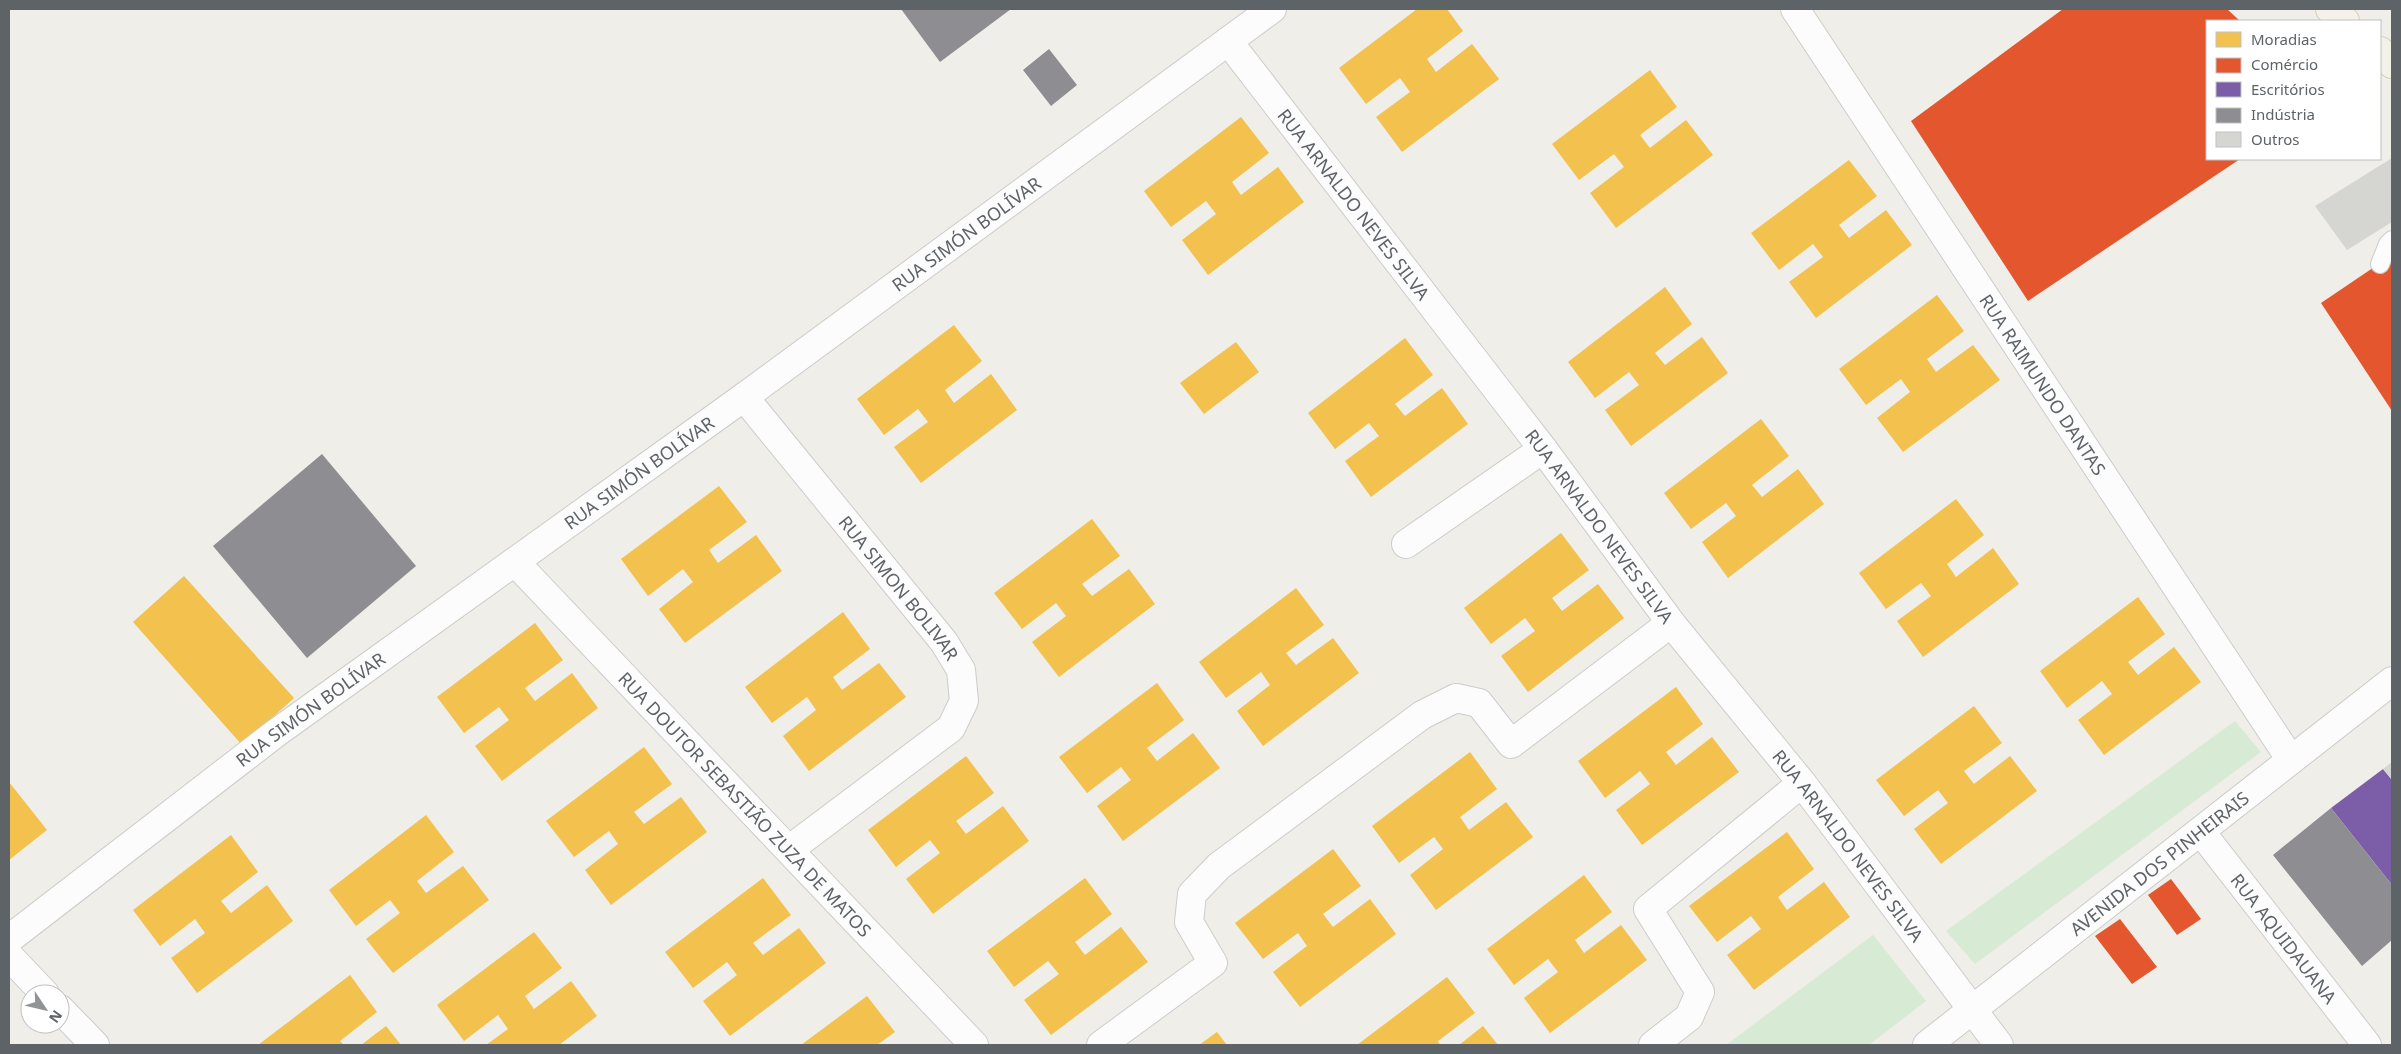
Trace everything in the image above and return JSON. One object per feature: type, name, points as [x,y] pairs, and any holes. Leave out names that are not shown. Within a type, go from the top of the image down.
[{"type":"main road","points":[[2330,9],[2344,20]]},
{"type":"main road","points":[[2381,52],[2392,64]]},
{"type":"street","name":"RUA SIMÓN BOLÍVAR","points":[[9,939],[276,733],[744,397],[1272,9]]},
{"type":"street","name":"RUA RAIMUNDO DANTAS","points":[[1795,9],[2291,760]]},
{"type":"street","name":"RUA ARNALDO NEVES SILVA","points":[[1228,41],[1543,449],[1671,623],[1802,783],[1972,1012],[1999,1045]]},
{"type":"street","name":"RUA SIMON BOLIVAR","points":[[744,397],[944,642],[961,670],[964,701],[951,728],[790,850]]},
{"type":"street","points":[[1406,544],[1543,449]]},
{"type":"street","name":"RUA DOUTOR SEBASTIÃO ZUZA DE MATOS","points":[[515,562],[974,1045]]},
{"type":"street","points":[[1101,1045],[1213,963],[1189,922],[1192,894],[1218,866],[1422,715],[1456,698],[1479,703],[1512,744],[1671,623]]},
{"type":"street","name":"AVENIDA DOS PINHEIRAIS","points":[[1927,1045],[2202,832],[2392,681]]},
{"type":"street","points":[[1653,1045],[1689,1017],[1700,992],[1648,909],[1802,783]]},
{"type":"street","name":"RUA AQUIDAUANA","points":[[2202,832],[2367,1045]]},
{"type":"street","points":[[9,956],[36,984]]},
{"type":"street","points":[[70,1020],[94,1045]]},
{"type":"lane","points":[[2380,264],[2388,244],[2392,240]]},
{"type":"green space","points":[[2235,721],[2261,752],[1975,964],[1946,931]]},
{"type":"green space","points":[[1873,935],[1926,1001],[1869,1045],[1726,1045]]},
{"type":"building: Moradias","points":[[1417,9],[1447,9],[1463,31],[1427,59],[1436,72],[1472,44],[1499,79],[1402,152],[1376,117],[1410,92],[1400,78],[1366,104],[1339,68]]},
{"type":"building: Moradias","points":[[1650,70],[1677,107],[1640,135],[1650,148],[1686,120],[1713,155],[1616,228],[1590,193],[1624,167],[1614,154],[1579,180],[1552,144]]},
{"type":"building: Moradias","points":[[1241,117],[1269,153],[1232,182],[1241,195],[1278,167],[1304,202],[1208,275],[1182,240],[1216,214],[1206,201],[1171,227],[1144,191]]},
{"type":"building: Moradias","points":[[1849,160],[1877,196],[1839,225],[1849,238],[1886,210],[1912,245],[1816,318],[1789,282],[1823,257],[1813,244],[1779,270],[1751,233]]},
{"type":"building: Moradias","points":[[1665,287],[1692,324],[1655,353],[1665,365],[1702,337],[1728,373],[1631,446],[1605,410],[1639,385],[1629,372],[1595,398],[1568,362]]},
{"type":"building: Moradias","points":[[1937,295],[1964,331],[1927,359],[1936,372],[1973,345],[2000,380],[1903,452],[1877,418],[1910,392],[1901,379],[1866,405],[1839,369]]},
{"type":"building: Moradias","points":[[954,325],[982,361],[945,390],[954,403],[991,374],[1017,410],[921,483],[894,447],[928,422],[918,409],[884,435],[857,399]]},
{"type":"building: Moradias","points":[[1405,338],[1433,375],[1395,404],[1405,416],[1442,388],[1468,424],[1371,497],[1345,461],[1379,436],[1369,423],[1335,449],[1308,413]]},
{"type":"building: Moradias","points":[[1236,342],[1259,372],[1204,414],[1180,383]]},
{"type":"building: Moradias","points":[[1761,419],[1789,456],[1752,485],[1762,497],[1798,469],[1824,504],[1728,578],[1702,542],[1736,516],[1726,503],[1691,529],[1664,493]]},
{"type":"building: Moradias","points":[[719,486],[747,522],[709,550],[718,563],[756,535],[782,571],[685,643],[659,609],[693,582],[683,569],[648,596],[621,559]]},
{"type":"building: Moradias","points":[[1956,499],[1984,535],[1947,564],[1956,577],[1993,548],[2019,584],[1923,657],[1897,621],[1931,596],[1921,583],[1886,609],[1859,573]]},
{"type":"building: Moradias","points":[[1092,519],[1120,556],[1082,584],[1092,596],[1129,569],[1155,604],[1059,677],[1032,642],[1066,616],[1056,603],[1022,629],[994,593]]},
{"type":"building: Moradias","points":[[1561,533],[1589,570],[1552,598],[1562,611],[1598,584],[1624,618],[1528,692],[1501,656],[1535,631],[1525,618],[1491,644],[1464,608]]},
{"type":"building: Moradias","points":[[184,576],[294,698],[242,745],[133,622]]},
{"type":"building: Moradias","points":[[1296,588],[1324,625],[1286,653],[1296,665],[1333,638],[1359,673],[1263,746],[1237,711],[1270,685],[1261,672],[1226,698],[1199,662]]},
{"type":"building: Moradias","points":[[2138,597],[2165,634],[2128,662],[2138,675],[2174,647],[2201,682],[2104,755],[2078,720],[2112,694],[2102,681],[2067,708],[2040,671]]},
{"type":"building: Moradias","points":[[843,612],[870,649],[833,677],[842,690],[879,663],[906,697],[809,771],[783,736],[816,710],[807,697],[772,723],[745,687]]},
{"type":"building: Moradias","points":[[535,623],[563,660],[525,688],[535,701],[572,673],[598,708],[502,781],[475,746],[509,720],[499,707],[464,733],[437,697]]},
{"type":"building: Moradias","points":[[1157,683],[1184,720],[1147,748],[1157,761],[1193,733],[1220,768],[1123,841],[1097,806],[1131,780],[1121,767],[1087,793],[1059,757]]},
{"type":"building: Moradias","points":[[1676,687],[1703,724],[1666,752],[1676,765],[1712,737],[1739,772],[1642,845],[1616,810],[1650,784],[1640,771],[1605,798],[1578,761]]},
{"type":"building: Moradias","points":[[1974,706],[2002,743],[1964,771],[1974,784],[2010,756],[2037,791],[1941,864],[1914,829],[1948,803],[1938,790],[1904,816],[1876,780]]},
{"type":"building: Moradias","points":[[644,747],[672,784],[634,812],[644,824],[681,797],[707,832],[611,905],[585,870],[618,844],[609,831],[574,857],[546,821]]},
{"type":"building: Moradias","points":[[1470,752],[1497,789],[1460,817],[1469,830],[1506,802],[1533,837],[1436,910],[1410,875],[1443,849],[1434,837],[1399,863],[1372,826]]},
{"type":"building: Moradias","points":[[966,756],[994,793],[956,821],[966,834],[1003,806],[1029,841],[933,914],[906,879],[940,853],[930,840],[896,867],[868,830]]},
{"type":"building: Moradias","points":[[9,782],[47,830],[9,860]]},
{"type":"building: Moradias","points":[[426,815],[454,852],[417,881],[426,893],[463,866],[489,900],[393,973],[366,939],[400,913],[390,900],[356,926],[329,890]]},
{"type":"building: Moradias","points":[[1787,832],[1814,869],[1778,897],[1787,910],[1824,882],[1850,917],[1754,990],[1727,955],[1761,929],[1751,916],[1717,942],[1689,906]]},
{"type":"building: Moradias","points":[[231,835],[258,872],[221,901],[231,913],[267,885],[293,921],[197,993],[171,958],[205,933],[195,919],[160,946],[133,910]]},
{"type":"building: Moradias","points":[[1333,849],[1361,886],[1323,914],[1333,927],[1370,899],[1396,934],[1300,1007],[1273,972],[1307,946],[1298,933],[1263,959],[1235,923]]},
{"type":"building: Moradias","points":[[1584,875],[1612,912],[1575,940],[1584,953],[1621,925],[1647,960],[1550,1033],[1524,998],[1558,972],[1548,959],[1514,985],[1487,949]]},
{"type":"building: Moradias","points":[[763,878],[791,915],[753,943],[763,955],[799,928],[826,963],[730,1036],[703,1001],[737,975],[727,962],[693,988],[665,952]]},
{"type":"building: Moradias","points":[[1085,878],[1112,914],[1075,942],[1085,955],[1121,927],[1148,962],[1051,1035],[1024,1000],[1059,974],[1048,961],[1014,987],[987,951]]},
{"type":"building: Moradias","points":[[534,932],[562,968],[525,996],[534,1009],[571,981],[597,1016],[559,1045],[486,1045],[508,1029],[498,1015],[464,1041],[437,1005]]},
{"type":"building: Moradias","points":[[350,975],[377,1012],[340,1041],[344,1045],[258,1045]]},
{"type":"building: Moradias","points":[[1447,977],[1475,1013],[1438,1041],[1440,1045],[1357,1045]]},
{"type":"building: Moradias","points":[[867,996],[895,1032],[877,1045],[801,1045]]},
{"type":"building: Moradias","points":[[386,1026],[401,1045],[361,1045]]},
{"type":"building: Moradias","points":[[1483,1026],[1498,1045],[1459,1045]]},
{"type":"building: Moradias","points":[[1217,1032],[1227,1045],[1199,1045]]},
{"type":"building: Comércio","points":[[2063,9],[2227,9],[2239,20],[2206,20],[2206,160],[2239,160],[2028,301],[1911,121]]},
{"type":"building: Comércio","points":[[2392,255],[2392,411],[2321,303]]},
{"type":"building: Comércio","points":[[2171,879],[2201,919],[2177,935],[2148,895]]},
{"type":"building: Comércio","points":[[2120,919],[2157,967],[2132,984],[2095,936]]},
{"type":"building: Escritórios","points":[[2383,769],[2392,780],[2392,885],[2331,808]]},
{"type":"building: Indústria","points":[[901,9],[1011,9],[940,62]]},
{"type":"building: Indústria","points":[[1049,49],[1077,85],[1051,106],[1023,70]]},
{"type":"building: Indústria","points":[[322,454],[416,566],[307,658],[213,546]]},
{"type":"building: Indústria","points":[[2331,808],[2392,885],[2392,940],[2362,966],[2273,855]]},
{"type":"building: Outros","points":[[2392,158],[2392,222],[2347,250],[2315,206]]},
{"type":"building: Outros","points":[[2392,762],[2392,780],[2383,769]]}]
